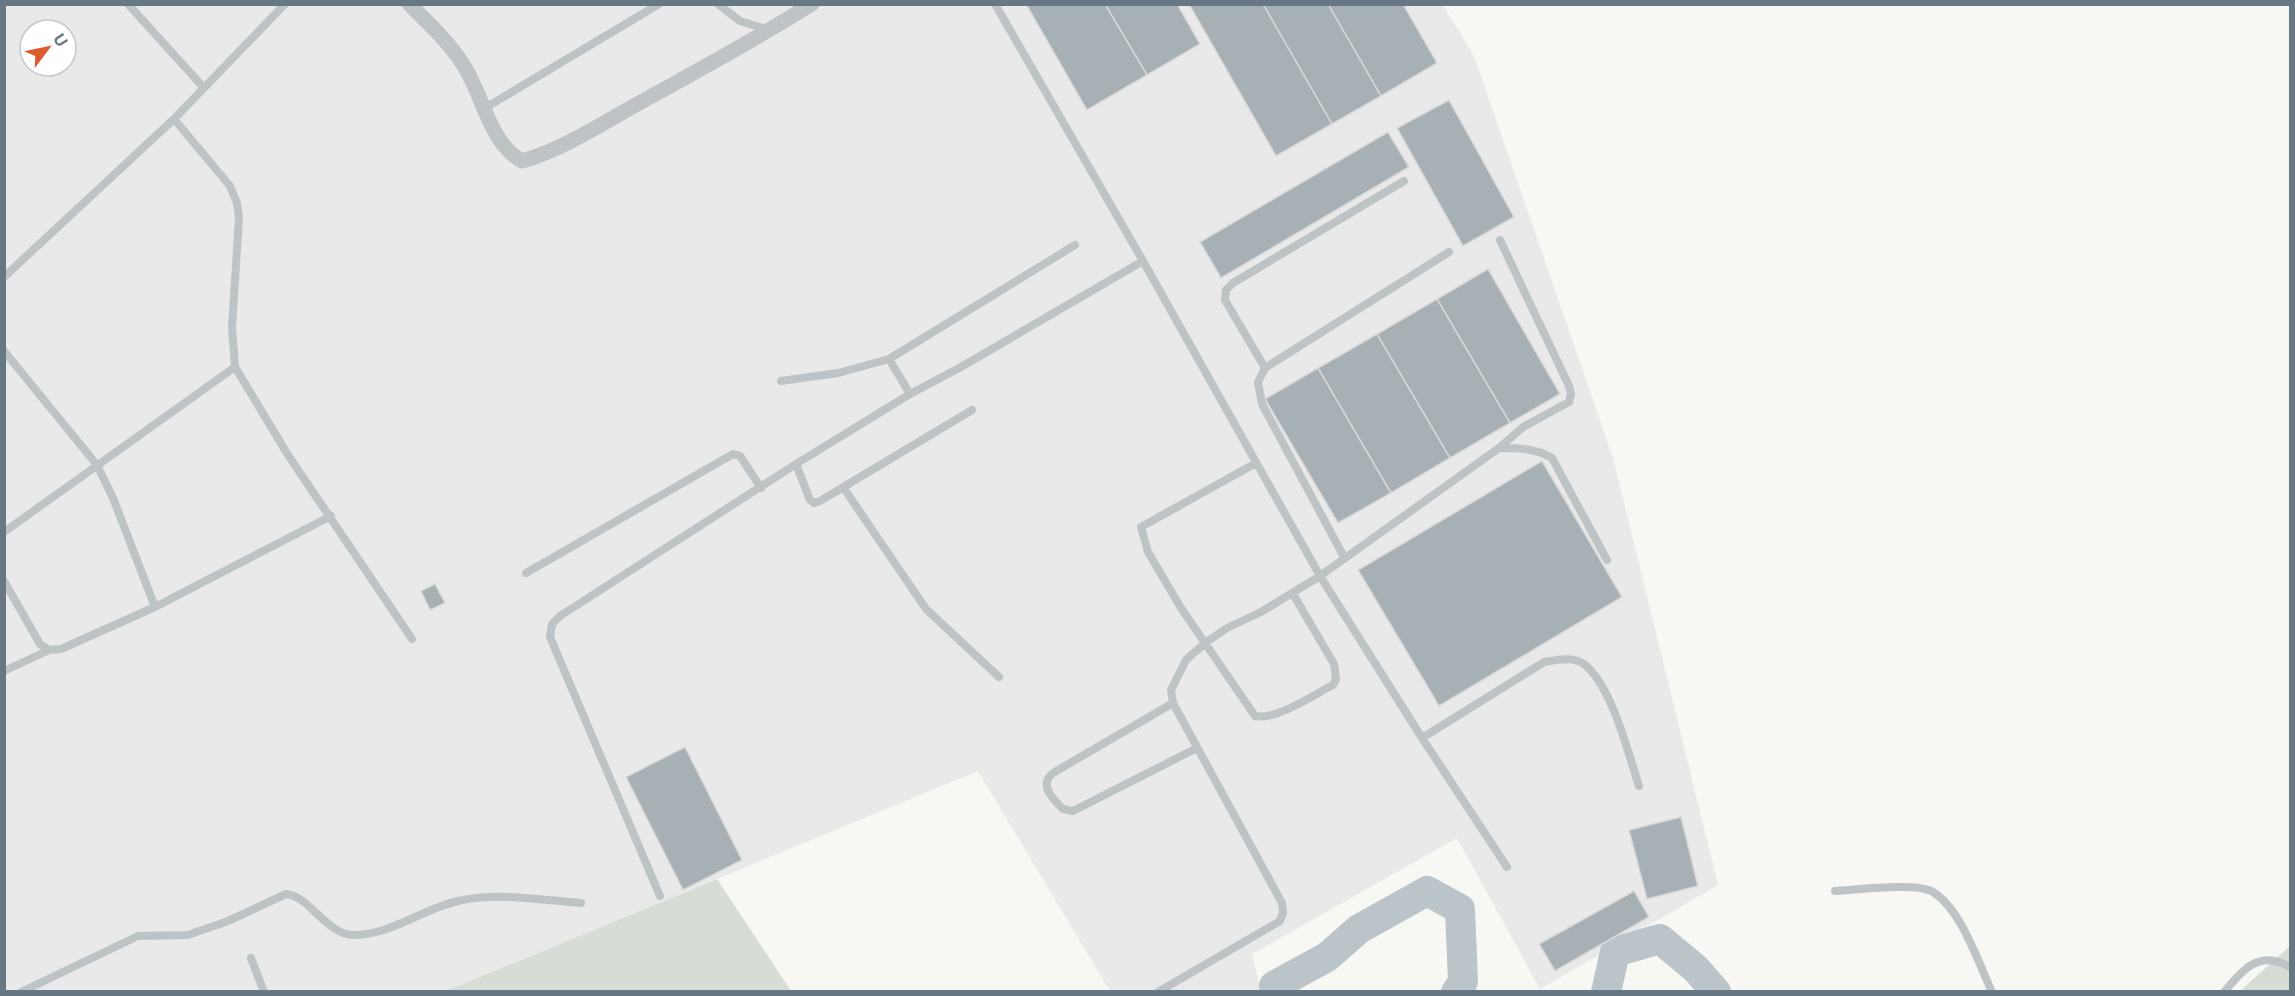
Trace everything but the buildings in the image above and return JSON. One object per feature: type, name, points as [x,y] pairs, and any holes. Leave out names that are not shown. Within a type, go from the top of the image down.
[{"type":"street","points":[[409,4],[445,39],[464,65],[502,143],[512,155],[522,161],[541,155],[599,125],[813,4]]},
{"type":"lane","points":[[128,4],[204,88]]},
{"type":"lane","points":[[4,277],[174,119],[285,4]]},
{"type":"lane","points":[[484,108],[659,4]]},
{"type":"lane","points":[[718,4],[740,21],[770,30]]},
{"type":"lane","points":[[995,4],[1320,576],[1507,867]]},
{"type":"lane","points":[[174,119],[230,186],[237,203],[239,218],[232,327],[235,367],[288,455],[412,639]]},
{"type":"lane","points":[[1265,368],[1225,300],[1226,290],[1233,283],[1404,181]]},
{"type":"lane","points":[[1158,992],[1280,921],[1284,912],[1282,903],[1173,703],[1171,690],[1186,660],[1227,628],[1261,612],[1320,576],[1499,448],[1523,427],[1569,402],[1571,394],[1500,240]]},
{"type":"lane","points":[[781,381],[838,372],[889,359],[1075,245]]},
{"type":"lane","points":[[1344,557],[1262,404],[1258,382],[1265,368],[1449,252]]},
{"type":"lane","points":[[660,896],[550,637],[552,624],[560,616],[796,464],[910,394],[961,367],[1143,261]]},
{"type":"lane","points":[[4,351],[97,465],[155,608]]},
{"type":"lane","points":[[889,359],[910,394]]},
{"type":"lane","points":[[4,532],[235,367]]},
{"type":"lane","points":[[796,464],[810,500],[814,503],[972,410]]},
{"type":"lane","points":[[1499,448],[1529,449],[1542,452],[1552,458],[1607,560]]},
{"type":"lane","points":[[526,573],[733,454],[740,456],[761,488]]},
{"type":"lane","points":[[1256,463],[1141,527],[1148,552],[1205,643],[1256,716],[1268,717],[1333,684],[1336,679],[1334,664],[1293,594]]},
{"type":"lane","points":[[843,487],[926,609],[999,677]]},
{"type":"lane","points":[[4,671],[49,650],[61,649],[155,608],[331,516]]},
{"type":"lane","points":[[4,581],[40,644],[49,650]]},
{"type":"lane","points":[[1422,738],[1544,662],[1564,658],[1583,663],[1596,678],[1615,712],[1639,786]]},
{"type":"lane","points":[[1173,703],[1046,778],[1050,795],[1063,809],[1074,811],[1197,748]]},
{"type":"lane","points":[[1835,891],[1911,887],[1932,891],[1952,910],[1992,992]]},
{"type":"lane","points":[[21,992],[138,936],[188,935],[228,921],[286,894],[295,895],[323,920],[336,929],[353,936],[381,931],[456,901],[484,897],[581,903]]},
{"type":"lane","points":[[251,958],[264,992]]},
{"type":"lane","points":[[2224,992],[2246,966],[2260,961],[2281,962],[2290,967]]},
{"type":"shaded area","points":[[5,5],[1443,5],[1474,56],[1613,458],[1718,885],[1540,989],[1457,838],[1252,954],[1261,991],[1110,991],[978,771],[446,991],[5,992]]},
{"type":"shaded area","points":[[717,879],[791,991],[446,991]]},
{"type":"shaded area","points":[[2290,946],[2290,991],[2239,992]]},
{"type":"waterway","points":[[1277,992],[1274,986],[1327,957],[1359,929],[1427,891],[1460,909],[1463,982],[1456,992]]},
{"type":"waterway","points":[[1606,992],[1615,952],[1660,939],[1696,969],[1716,992]]}]
